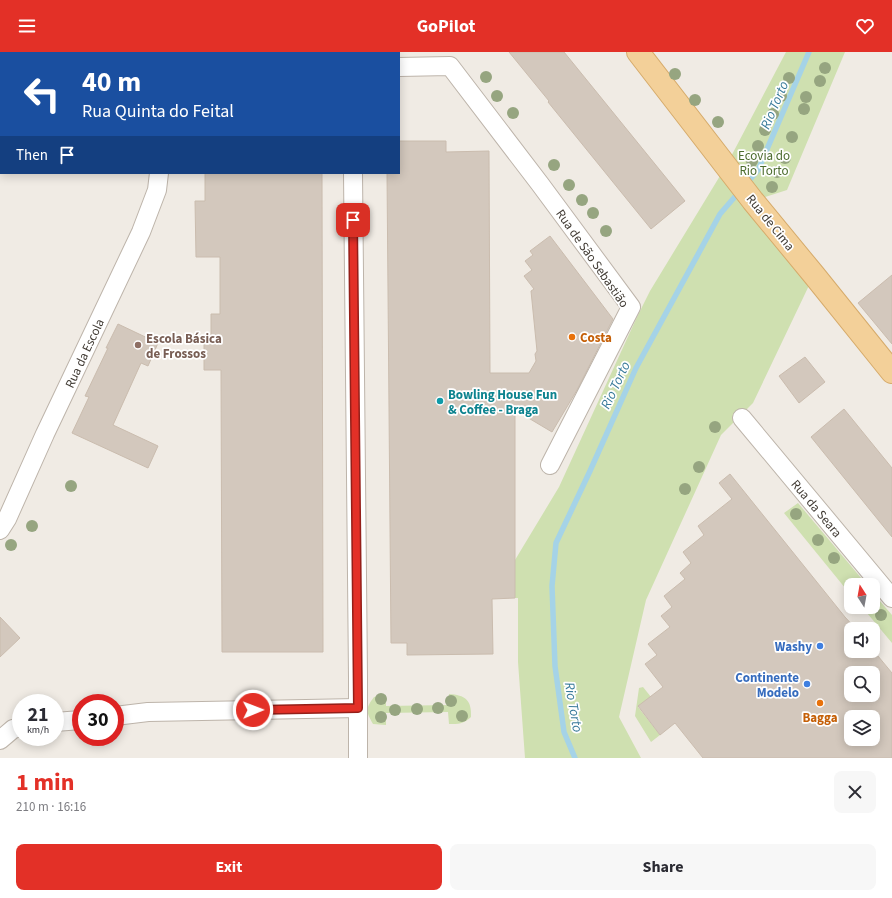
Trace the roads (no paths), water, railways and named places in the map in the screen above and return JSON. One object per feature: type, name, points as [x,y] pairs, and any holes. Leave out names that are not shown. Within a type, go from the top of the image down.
[{"type":"main road","name":"Rua de Cima","points":[[638,52],[753,201],[892,372]]},
{"type":"street","name":"Rua de São Sebastião","points":[[400,67],[445,59],[631,307],[550,465]]},
{"type":"street","name":"Rua da Escola","points":[[0,530],[7,519],[45,434],[141,232],[157,190],[159,174]]},
{"type":"street","points":[[353,174],[358,758]]},
{"type":"street","name":"Rua da Seara","points":[[742,418],[892,598]]},
{"type":"street","points":[[124,715],[148,712],[358,708]]},
{"type":"street","points":[[0,740],[12,730]]},
{"type":"waterway","name":"Rio Torto","points":[[746,184],[758,170],[809,52]]},
{"type":"waterway","name":"Rio Torto","points":[[575,758],[564,732],[555,666],[552,586],[556,543],[636,368],[720,214],[739,192]]},
{"type":"place","name":"Costa","points":[[572,337]]},
{"type":"place","name":"Escola Básica de Frossos","points":[[138,345]]},
{"type":"place","name":"Bowling House Fun & Coffee - Braga","points":[[440,401]]},
{"type":"place","name":"Washy","points":[[820,646]]},
{"type":"place","name":"Continente Modelo","points":[[807,684]]},
{"type":"place","name":"Bagga","points":[[820,703]]},
{"type":"park label","name":"Ecovia do Rio Torto","points":[[764,162]]}]
